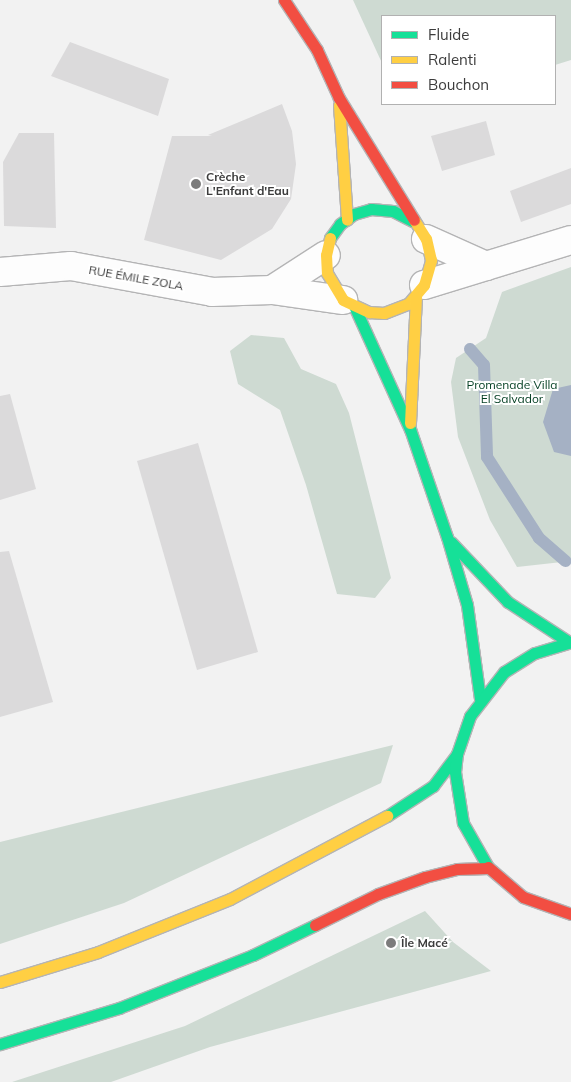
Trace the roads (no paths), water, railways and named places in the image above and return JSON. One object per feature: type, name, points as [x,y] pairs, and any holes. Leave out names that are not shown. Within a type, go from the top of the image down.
[{"type":"main road","points":[[284,0],[317,50],[339,98],[419,230],[430,260],[420,290],[410,429]]},
{"type":"main road","points":[[339,98],[347,220]]},
{"type":"main road","points":[[419,230],[393,211],[371,208],[347,220],[330,238],[326,255],[327,273],[349,304],[410,429],[447,537],[467,605],[480,699]]},
{"type":"main road","points":[[349,304],[384,313],[408,304],[420,290]]},
{"type":"main road","points":[[447,537],[508,602],[570,642]]},
{"type":"main road","points":[[570,642],[519,662],[504,672],[480,699],[470,716],[457,754],[456,789],[461,814],[470,839],[488,868],[523,896],[571,914]]},
{"type":"main road","points":[[0,982],[98,952],[230,899],[349,839],[405,806],[433,786],[457,754]]},
{"type":"main road","points":[[0,1044],[119,1008],[253,955],[378,894],[425,877],[457,869],[488,868]]},
{"type":"street","points":[[419,230],[486,266]]},
{"type":"street","points":[[420,290],[486,266],[571,240]]},
{"type":"street","points":[[272,290],[326,255]]},
{"type":"street","name":"RUE ÉMILE ZOLA","points":[[0,272],[71,266],[212,292],[272,290],[349,304]]},
{"type":"water","points":[[571,385],[571,456],[554,452],[543,422],[553,389]]},
{"type":"waterway","points":[[470,349],[484,365],[487,457],[539,538],[565,561]]},
{"type":"place","name":"Crèche L'Enfant d'Eau","points":[[196,184]]},
{"type":"place","name":"Île Macé","points":[[391,943]]},
{"type":"park label","name":"Promenade Villa El Salvador","points":[[512,392]]}]
